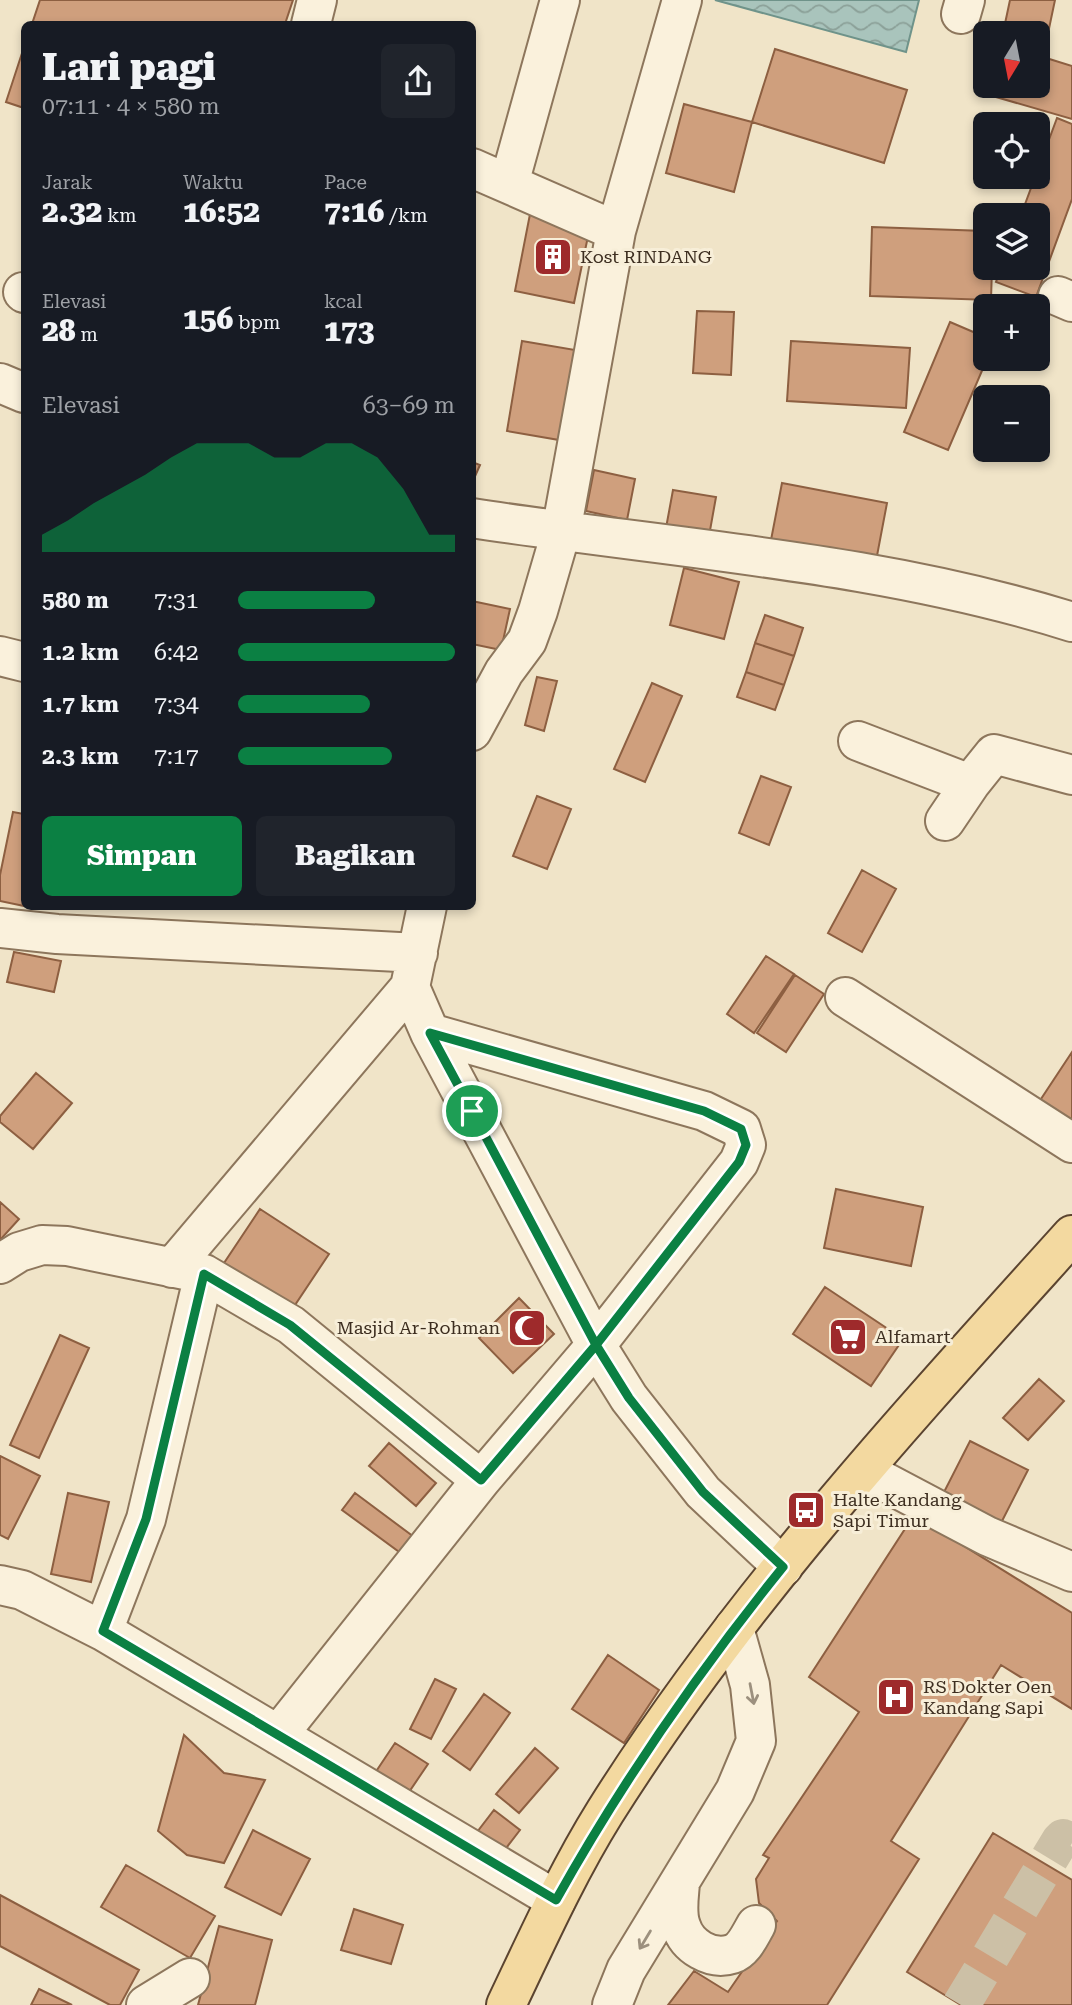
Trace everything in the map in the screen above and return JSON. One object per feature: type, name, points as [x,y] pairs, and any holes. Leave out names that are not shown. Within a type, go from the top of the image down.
[{"type":"main road","points":[[506,2005],[556,1900],[605,1812],[734,1628],[864,1471],[1072,1235]]},
{"type":"street","points":[[312,21],[317,0]]},
{"type":"street","points":[[509,184],[560,0]]},
{"type":"street","points":[[476,724],[504,671],[527,641],[561,531],[616,231],[682,0]]},
{"type":"street","points":[[476,170],[616,231]]},
{"type":"street","points":[[0,383],[21,392]]},
{"type":"street","points":[[476,519],[850,570],[967,594],[1072,622]]},
{"type":"street","points":[[0,656],[21,661]]},
{"type":"street","points":[[858,741],[970,784]]},
{"type":"street","points":[[945,821],[995,754],[1072,775]]},
{"type":"street","points":[[103,1631],[146,1519],[188,1271],[414,970],[426,910]]},
{"type":"street","points":[[0,928],[414,970]]},
{"type":"street","points":[[414,970],[430,1033],[596,1345],[629,1398],[672,1456],[703,1492],[783,1567]]},
{"type":"street","points":[[845,997],[1072,1143]]},
{"type":"street","points":[[278,1735],[481,1480],[596,1345],[739,1162],[746,1145],[745,1135],[735,1124],[704,1111],[430,1033]]},
{"type":"street","points":[[0,1264],[30,1248],[67,1245],[188,1271],[290,1325],[481,1480]]},
{"type":"street","points":[[864,1471],[987,1536],[1072,1572]]},
{"type":"street","points":[[0,1585],[22,1590],[103,1631],[556,1900]]},
{"type":"street","points":[[612,2005],[626,1970],[735,1791],[756,1741],[750,1685],[734,1628]]},
{"type":"street","points":[[680,1882],[680,1925],[690,1943],[710,1955],[733,1954],[746,1943],[756,1925]]},
{"type":"street","points":[[146,2005],[190,1978]]},
{"type":"water","points":[[715,0],[919,0],[906,52]]},
{"type":"building","points":[[40,0],[293,0],[286,21],[33,21]]},
{"type":"building","points":[[1010,0],[1055,0],[1050,24],[1050,21],[1006,21]]},
{"type":"building","points":[[775,49],[907,90],[884,163],[752,122]]},
{"type":"building","points":[[21,56],[21,107],[6,102]]},
{"type":"building","points":[[1050,59],[1072,66],[1072,119],[999,98],[1050,98]]},
{"type":"building","points":[[684,104],[752,122],[734,192],[666,173]]},
{"type":"building","points":[[1057,118],[1072,124],[1072,199],[1050,259],[1050,203],[1025,203],[1031,189],[1050,189],[1050,137]]},
{"type":"building","name":"Kost RINDANG","points":[[531,209],[591,222],[574,303],[515,291]]},
{"type":"building","points":[[872,227],[973,231],[973,280],[992,280],[991,294],[973,294],[973,299],[870,296]]},
{"type":"building","points":[[1042,280],[1037,294],[1028,294],[996,282]]},
{"type":"building","points":[[697,311],[734,312],[731,375],[693,373]]},
{"type":"building","points":[[950,322],[973,332],[973,371],[982,371],[976,385],[973,385],[973,392],[948,450],[904,432]]},
{"type":"building","points":[[522,341],[581,351],[565,441],[507,431]]},
{"type":"building","points":[[791,341],[910,348],[906,408],[787,401]]},
{"type":"building","points":[[594,470],[635,479],[627,520],[586,511]]},
{"type":"building","points":[[782,483],[887,503],[876,561],[771,540]]},
{"type":"building","points":[[673,490],[716,497],[709,536],[666,528]]},
{"type":"building","points":[[684,568],[739,582],[724,639],[670,625]]},
{"type":"building","points":[[476,602],[510,609],[501,650],[476,645]]},
{"type":"building","points":[[765,615],[803,628],[794,656],[755,643]]},
{"type":"building","points":[[755,643],[794,656],[784,685],[746,672]]},
{"type":"building","points":[[746,672],[784,685],[775,710],[737,697]]},
{"type":"building","points":[[537,677],[557,681],[544,731],[525,725]]},
{"type":"building","points":[[652,683],[682,696],[645,782],[614,769]]},
{"type":"building","points":[[761,776],[791,787],[769,845],[739,833]]},
{"type":"building","points":[[537,796],[571,809],[547,869],[513,856]]},
{"type":"building","points":[[13,812],[21,813],[21,905],[0,901],[0,875]]},
{"type":"building","points":[[862,870],[896,889],[862,952],[828,933]]},
{"type":"building","points":[[14,952],[61,961],[54,992],[7,982]]},
{"type":"building","points":[[766,956],[794,974],[754,1033],[727,1014]]},
{"type":"building","points":[[795,975],[824,994],[786,1052],[757,1033]]},
{"type":"building","points":[[1072,1052],[1072,1124],[1039,1102]]},
{"type":"building","points":[[36,1073],[72,1103],[33,1149],[0,1122],[0,1116]]},
{"type":"building","points":[[836,1189],[923,1207],[911,1266],[824,1248]]},
{"type":"building","points":[[0,1202],[19,1219],[0,1240]]},
{"type":"building","points":[[260,1209],[329,1254],[287,1317],[218,1272]]},
{"type":"building","name":"Alfamart","points":[[825,1287],[903,1339],[871,1386],[793,1334]]},
{"type":"building","points":[[519,1298],[554,1334],[513,1373],[479,1338]]},
{"type":"building","points":[[60,1335],[89,1348],[39,1458],[10,1445]]},
{"type":"building","points":[[1039,1379],[1064,1401],[1028,1440],[1003,1418]]},
{"type":"building","points":[[970,1441],[1028,1470],[1000,1525],[942,1496]]},
{"type":"building","points":[[389,1443],[436,1483],[416,1506],[369,1466]]},
{"type":"building","points":[[0,1456],[40,1476],[8,1539],[0,1535]]},
{"type":"building","points":[[68,1493],[109,1502],[91,1582],[51,1574]]},
{"type":"building","points":[[355,1493],[414,1537],[402,1554],[342,1510]]},
{"type":"building","points":[[914,1515],[1072,1613],[1072,1709],[1001,1665],[891,1841],[919,1859],[827,2005],[668,2005],[694,1971],[728,1992],[777,1921],[759,1903],[756,1879],[769,1858],[763,1855],[859,1712],[809,1677]]},
{"type":"building","points":[[608,1655],[659,1690],[624,1743],[572,1709]]},
{"type":"building","points":[[435,1679],[456,1689],[431,1739],[410,1729]]},
{"type":"building","points":[[484,1694],[510,1713],[470,1770],[443,1751]]},
{"type":"building","points":[[184,1735],[224,1773],[265,1780],[224,1863],[187,1855],[158,1831]]},
{"type":"building","points":[[395,1743],[428,1764],[407,1795],[375,1773]]},
{"type":"building","points":[[535,1748],[558,1768],[519,1813],[496,1794]]},
{"type":"building","points":[[494,1810],[520,1830],[500,1856],[474,1836]]},
{"type":"building","points":[[253,1830],[310,1859],[281,1915],[225,1887]]},
{"type":"building","points":[[993,1833],[1072,1880],[1072,2005],[961,2005],[907,1972]]},
{"type":"building","points":[[126,1865],[215,1916],[190,1958],[101,1907]]},
{"type":"building","points":[[0,1895],[139,1970],[120,2005],[110,2005],[0,1946]]},
{"type":"building","points":[[354,1909],[403,1925],[391,1964],[341,1950]]},
{"type":"building","points":[[219,1926],[272,1940],[255,2005],[198,2005]]},
{"type":"building","points":[[39,1989],[72,2005],[31,2005]]},
{"type":"tunnel","points":[[961,2005],[1060,1841],[1063,1838],[1072,1843]]},
{"type":"place","name":"Kost RINDANG","points":[[553,257]]},
{"type":"place","name":"Masjid Ar-Rohman","points":[[527,1328]]},
{"type":"place","name":"Alfamart","points":[[848,1337]]},
{"type":"place","name":"Halte Kandang Sapi Timur","points":[[806,1510]]},
{"type":"place","name":"RS Dokter Oen Kandang Sapi","points":[[896,1697]]},
{"type":"route","points":[[472,1111],[430,1033],[704,1111],[735,1124],[745,1135],[746,1145],[739,1162],[718,1185],[596,1345],[664,1447],[703,1492],[783,1567],[684,1696],[605,1812],[556,1900],[103,1631],[146,1519],[204,1274],[290,1325],[481,1480],[596,1345],[472,1111]]}]
